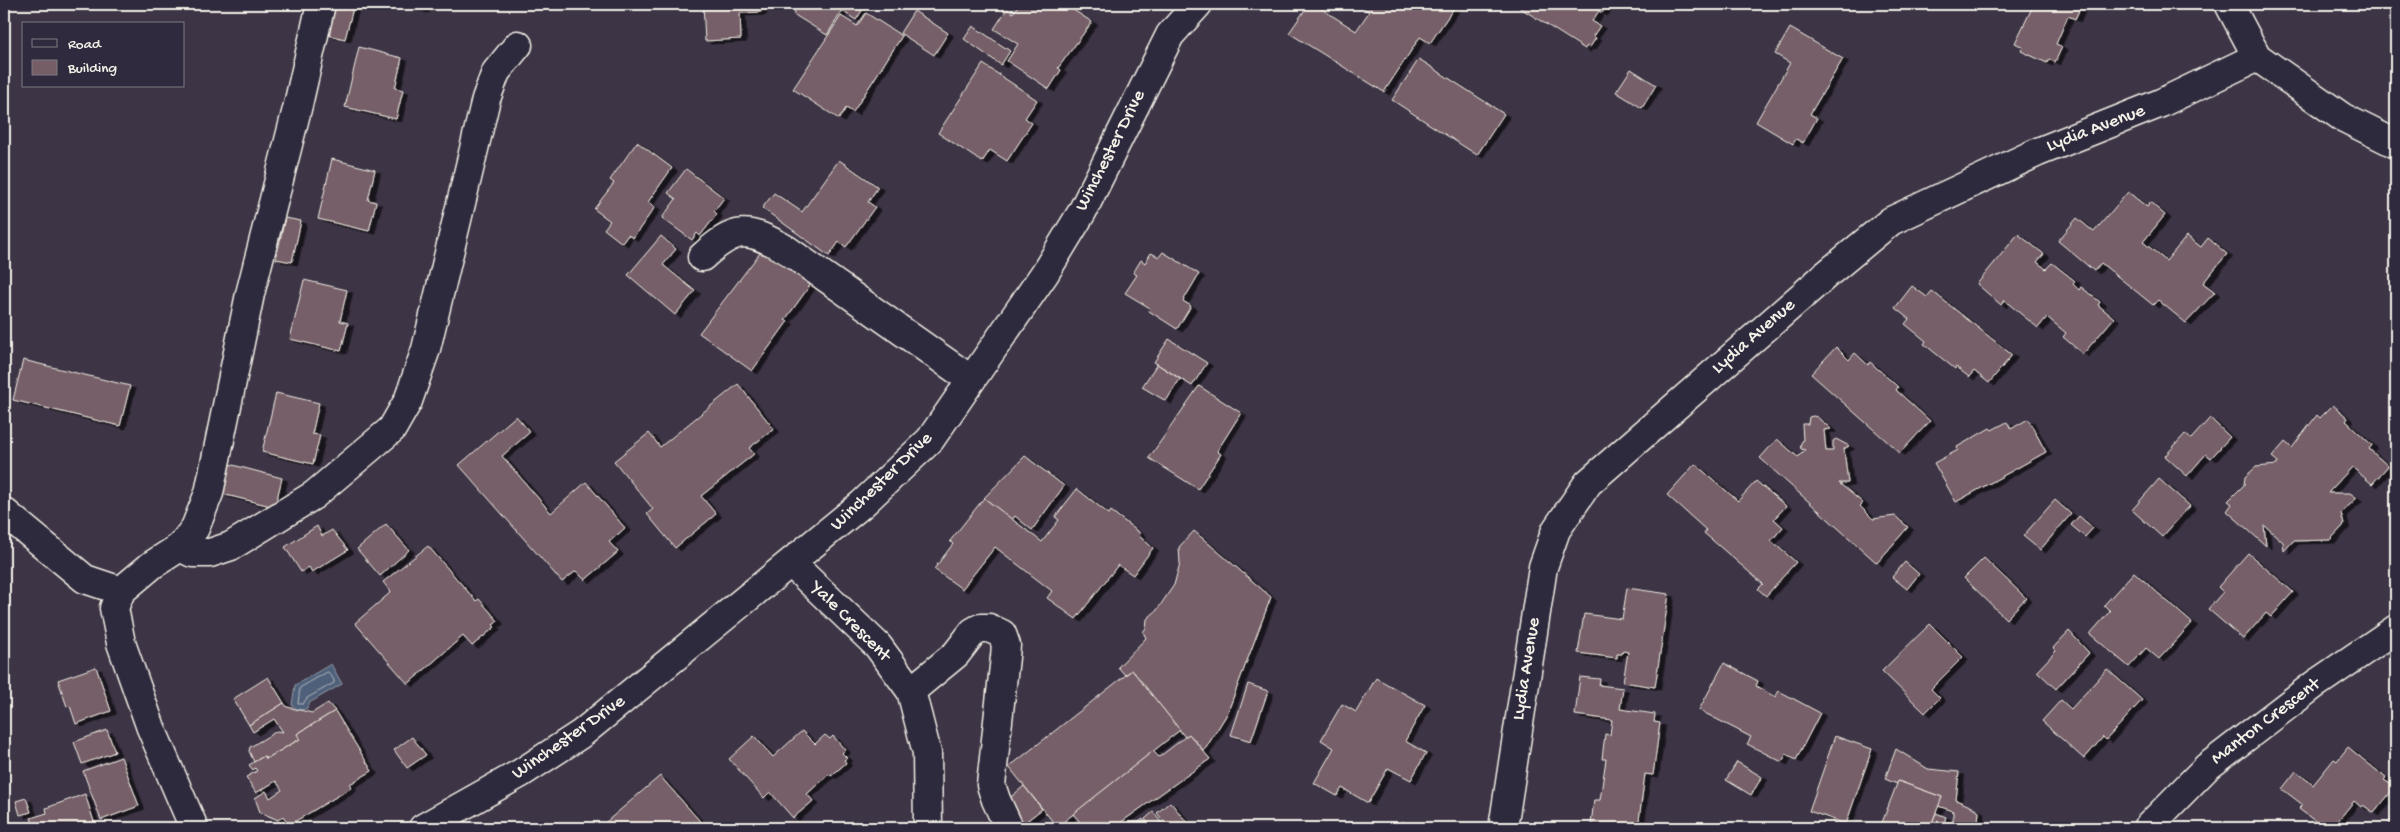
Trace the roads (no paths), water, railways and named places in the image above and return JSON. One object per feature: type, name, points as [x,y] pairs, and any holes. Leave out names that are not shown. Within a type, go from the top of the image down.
[{"type":"street","points":[[194,828],[151,728],[121,644],[114,608],[120,591],[152,565],[180,547],[195,528],[209,493],[250,294],[298,105],[321,4]]},
{"type":"street","name":"Winchester Drive","points":[[423,828],[521,773],[581,734],[792,564],[862,504],[930,440],[970,379],[1045,273],[1082,212],[1170,35],[1198,4]]},
{"type":"street","points":[[2229,4],[2257,57],[2342,117],[2396,144]]},
{"type":"street","points":[[180,547],[192,553],[210,554],[231,546],[314,495],[392,429],[408,401],[426,349],[486,99],[496,72],[518,45]]},
{"type":"street","name":"Lydia Avenue","points":[[1503,828],[1543,566],[1556,530],[1588,483],[1827,274],[1891,221],[2038,152],[2161,103],[2257,57]]},
{"type":"street","points":[[702,257],[722,240],[735,233],[768,239],[803,261],[970,379]]},
{"type":"street","points":[[4,512],[85,579],[120,591]]},
{"type":"street","name":"Yale Crescent","points":[[792,564],[878,646],[911,691],[927,753],[928,828]]},
{"type":"street","points":[[911,691],[956,654],[973,632],[980,628],[989,628],[1002,634],[1006,645],[991,785],[1010,828]]},
{"type":"street","name":"Manton Crescent","points":[[2147,828],[2206,767],[2314,685],[2396,629]]},
{"type":"water","points":[[331,664],[342,684],[309,703],[307,708],[295,708],[292,705],[295,685]]}]
